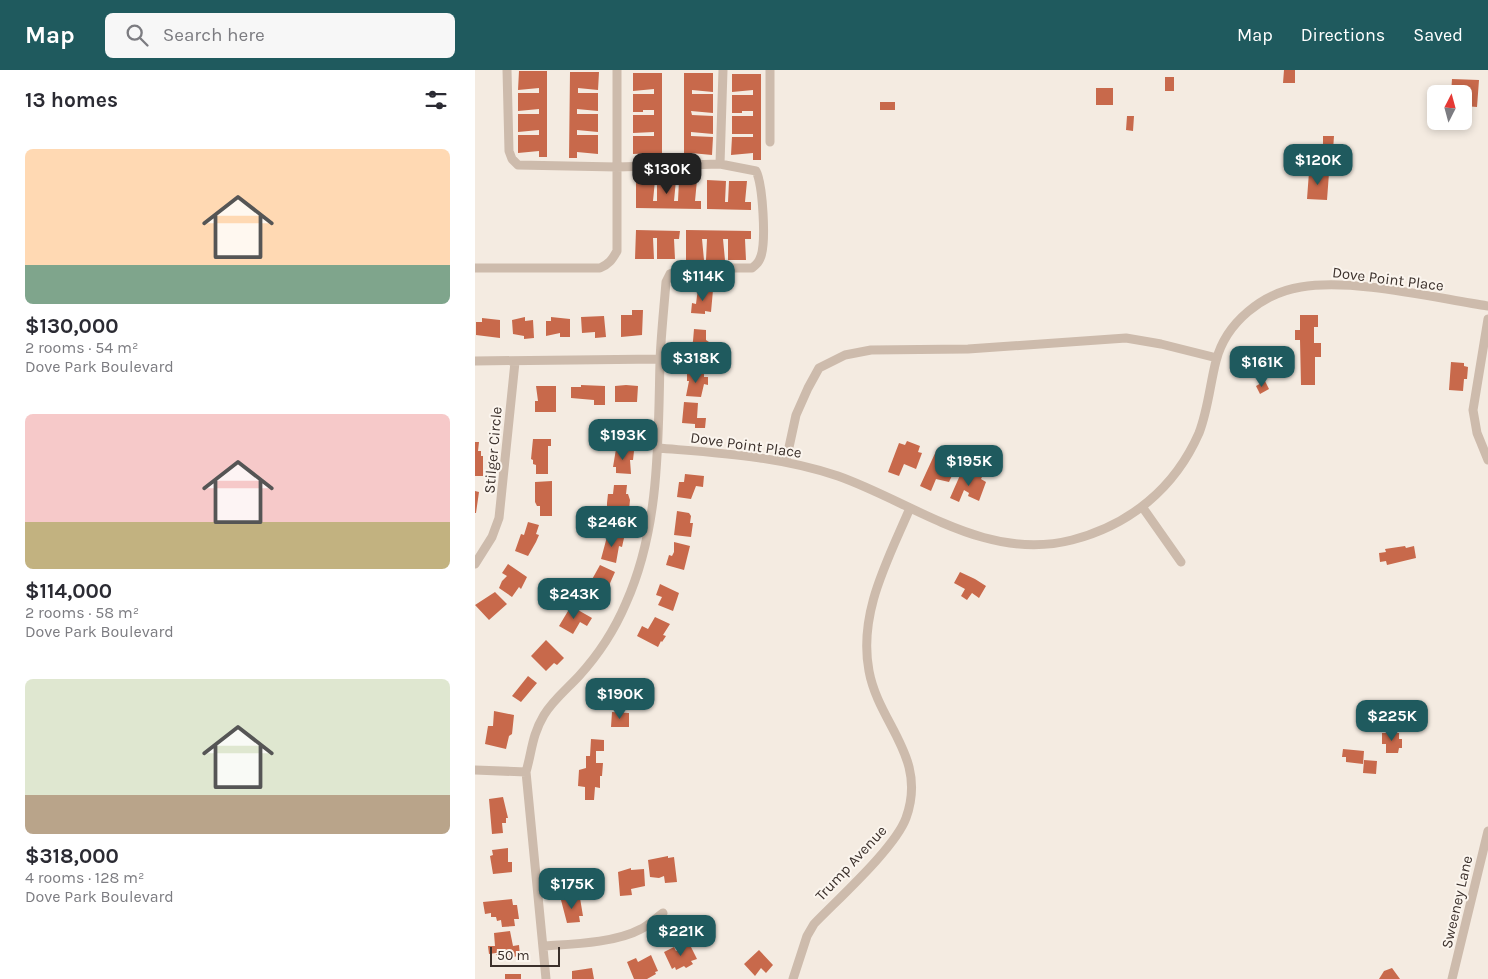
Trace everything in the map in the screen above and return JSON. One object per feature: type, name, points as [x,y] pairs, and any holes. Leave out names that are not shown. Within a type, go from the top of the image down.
[{"type":"street","points":[[507,70],[509,151],[511,158],[518,164],[617,167],[720,164],[756,171],[761,181],[762,253],[759,263],[752,268],[684,268],[670,274],[666,282],[660,359],[657,448],[650,526],[643,560],[632,590],[598,652],[545,713],[532,740],[526,772],[546,979]]},
{"type":"street","points":[[475,268],[592,269],[608,265],[617,251],[617,70]]},
{"type":"street","points":[[720,164],[723,70]]},
{"type":"street","points":[[770,70],[771,142]]},
{"type":"street","name":"Dove Point Place","points":[[657,448],[786,461],[839,476],[989,540],[1035,545],[1079,538],[1143,508],[1168,484],[1189,453],[1205,414],[1217,358],[1223,343],[1243,317],[1269,298],[1300,287],[1349,286],[1488,306]]},
{"type":"street","points":[[1488,319],[1473,410],[1477,433],[1488,460]]},
{"type":"street","points":[[786,461],[796,415],[819,368],[845,355],[871,350],[968,348],[1126,338],[1161,344],[1217,358]]},
{"type":"street","points":[[475,361],[660,359]]},
{"type":"street","name":"Stilger Circle","points":[[475,564],[492,537],[499,518],[515,362]]},
{"type":"street","name":"Trump Avenue","points":[[793,979],[807,936],[814,924],[890,844],[905,820],[909,808],[911,768],[901,740],[874,689],[867,649],[869,616],[875,593],[911,508]]},
{"type":"street","points":[[1143,508],[1181,562]]},
{"type":"street","points":[[475,770],[526,772]]},
{"type":"street","name":"Sweeney Lane","points":[[1452,979],[1488,830]]},
{"type":"street","points":[[544,946],[588,943],[629,935],[643,929],[663,912]]},
{"type":"building","points":[[1284,70],[1295,70],[1295,83],[1283,83]]},
{"type":"building","points":[[519,71],[547,71],[547,157],[539,157],[539,151],[518,153],[518,135],[539,135],[539,130],[518,132],[518,114],[539,114],[539,109],[518,111],[518,93],[539,93],[539,88],[518,90]]},
{"type":"building","points":[[570,72],[599,72],[598,90],[578,88],[578,93],[598,93],[598,111],[577,109],[577,114],[598,114],[598,132],[577,130],[577,135],[598,135],[598,154],[577,152],[577,158],[569,158]]},
{"type":"building","points":[[633,73],[662,73],[662,159],[654,159],[654,153],[633,154],[633,136],[654,136],[654,132],[633,133],[633,115],[654,115],[654,110],[633,112],[633,94],[654,94],[654,89],[633,91]]},
{"type":"building","points":[[684,73],[713,73],[713,92],[692,90],[692,94],[713,94],[713,113],[691,111],[692,115],[713,116],[713,134],[691,132],[691,136],[713,137],[712,155],[691,153],[691,159],[684,159]]},
{"type":"building","points":[[732,74],[761,74],[761,160],[753,160],[753,153],[731,155],[732,137],[753,137],[753,134],[732,134],[732,116],[753,116],[753,111],[732,113],[732,95],[753,95],[753,90],[732,92]]},
{"type":"building","points":[[1165,77],[1174,77],[1174,91],[1165,91]]},
{"type":"building","points":[[1452,79],[1479,80],[1477,107],[1473,107],[1473,85],[1452,85]]},
{"type":"building","points":[[1096,88],[1113,88],[1113,105],[1096,105]]},
{"type":"building","points":[[880,102],[895,102],[895,110],[880,110]]},
{"type":"building","points":[[1127,116],[1134,116],[1133,131],[1126,130]]},
{"type":"building","points":[[1323,136],[1334,136],[1333,150],[1323,150]]},
{"type":"building","points":[[1309,172],[1329,173],[1327,200],[1307,199]]},
{"type":"building","points":[[636,179],[655,180],[653,201],[657,201],[657,180],[676,180],[674,201],[678,201],[679,180],[697,180],[695,201],[701,201],[701,209],[636,208]]},
{"type":"building","points":[[707,180],[726,181],[725,202],[728,202],[729,181],[747,181],[745,202],[751,202],[751,210],[707,209]]},
{"type":"building","points":[[636,230],[680,231],[679,239],[674,239],[675,259],[657,259],[657,238],[653,238],[654,259],[635,259]]},
{"type":"building","points":[[686,230],[751,231],[751,239],[745,239],[746,260],[728,260],[728,239],[723,239],[725,260],[706,260],[707,239],[702,239],[704,260],[686,260]]},
{"type":"building","points":[[698,288],[713,290],[711,312],[705,311],[705,314],[691,313],[692,303],[696,304]]},
{"type":"building","points":[[632,310],[643,310],[642,335],[621,337],[621,315],[632,315]]},
{"type":"building","points":[[1300,315],[1318,315],[1318,327],[1314,327],[1314,343],[1321,343],[1321,357],[1315,357],[1315,385],[1301,385],[1300,340],[1295,340],[1295,330],[1300,330]]},
{"type":"building","points":[[604,316],[606,337],[595,338],[595,332],[582,333],[581,317]]},
{"type":"building","points":[[525,317],[525,321],[533,320],[534,338],[524,339],[524,336],[513,334],[512,320]]},
{"type":"building","points":[[551,317],[570,319],[570,337],[560,337],[560,333],[546,336],[546,321],[551,321]]},
{"type":"building","points":[[482,318],[500,320],[500,338],[476,335],[476,322],[482,322]]},
{"type":"building","points":[[694,329],[706,330],[706,340],[709,342],[707,349],[705,349],[704,358],[692,357],[692,353],[688,353],[689,345],[692,345],[693,341]]},
{"type":"building","points":[[1451,362],[1464,363],[1464,366],[1468,367],[1463,391],[1449,390]]},
{"type":"building","points":[[687,371],[704,373],[704,377],[708,377],[708,385],[704,384],[701,397],[686,396],[689,381],[687,381]]},
{"type":"building","points":[[1265,381],[1269,389],[1260,394],[1256,386]]},
{"type":"building","points":[[581,385],[605,386],[605,405],[594,405],[594,400],[571,398],[571,387],[581,387]]},
{"type":"building","points":[[536,386],[556,386],[556,412],[535,412],[535,401],[538,401]]},
{"type":"building","points":[[615,386],[638,386],[637,402],[615,402]]},
{"type":"building","points":[[684,402],[698,403],[697,418],[706,418],[705,428],[695,428],[695,424],[682,423]]},
{"type":"building","points":[[533,439],[551,439],[551,446],[548,446],[548,474],[536,474],[536,465],[533,464],[531,459]]},
{"type":"building","points":[[907,441],[920,446],[918,452],[922,453],[916,469],[904,464],[899,476],[888,472],[899,443],[905,445]]},
{"type":"building","points":[[475,442],[479,442],[478,451],[481,451],[481,456],[483,456],[483,476],[475,476]]},
{"type":"building","points":[[616,449],[634,451],[633,460],[630,460],[631,474],[616,473],[616,467],[613,467]]},
{"type":"building","points":[[937,449],[948,454],[946,460],[957,465],[949,482],[936,479],[931,491],[920,486]]},
{"type":"building","points":[[961,473],[971,477],[973,473],[982,477],[981,479],[986,482],[979,501],[968,496],[969,493],[964,490],[959,502],[950,498]]},
{"type":"building","points":[[685,474],[704,476],[703,487],[696,486],[691,499],[677,497],[679,482],[684,482]]},
{"type":"building","points":[[552,481],[552,516],[540,516],[540,506],[537,506],[535,502],[535,482]]},
{"type":"building","points":[[614,485],[627,485],[626,494],[628,494],[630,500],[628,520],[611,519],[612,508],[607,507],[607,503],[608,494],[613,494]]},
{"type":"building","points":[[475,491],[479,492],[476,513],[475,513]]},
{"type":"building","points":[[677,511],[689,513],[691,516],[690,523],[693,523],[691,537],[674,535]]},
{"type":"building","points":[[528,522],[539,525],[536,534],[539,535],[528,556],[515,551],[521,534],[524,535]]},
{"type":"building","points":[[608,533],[624,538],[622,547],[619,546],[616,563],[601,559]]},
{"type":"building","points":[[674,542],[690,546],[684,570],[666,565],[669,555],[672,556],[674,552]]},
{"type":"building","points":[[1405,546],[1406,548],[1414,546],[1416,558],[1387,565],[1386,561],[1380,562],[1379,553],[1386,552],[1385,549]]},
{"type":"building","points":[[508,564],[527,577],[521,589],[519,587],[512,597],[499,588],[507,576],[502,573]]},
{"type":"building","points":[[600,565],[615,572],[607,590],[604,589],[599,598],[589,594],[593,585],[590,583]]},
{"type":"building","points":[[960,572],[986,586],[979,598],[972,593],[967,600],[961,596],[965,589],[954,583]]},
{"type":"building","points":[[660,584],[679,593],[673,611],[658,605],[662,597],[656,595]]},
{"type":"building","points":[[495,592],[507,604],[489,620],[475,605]]},
{"type":"building","points":[[571,606],[592,618],[587,626],[580,622],[573,634],[559,626]]},
{"type":"building","points":[[655,617],[670,624],[663,635],[666,636],[658,647],[637,636],[642,626],[648,629]]},
{"type":"building","points":[[546,640],[564,658],[557,665],[554,663],[546,671],[531,656]]},
{"type":"building","points":[[528,676],[537,683],[521,702],[512,696]]},
{"type":"building","points":[[494,711],[514,715],[512,734],[509,736],[506,749],[485,744],[488,726],[493,726]]},
{"type":"building","points":[[612,712],[629,713],[629,727],[611,727]]},
{"type":"building","points":[[1382,733],[1399,733],[1399,739],[1402,739],[1402,748],[1399,748],[1398,753],[1386,753],[1386,744],[1382,744]]},
{"type":"building","points":[[591,739],[604,740],[604,751],[596,751],[596,763],[603,763],[602,776],[600,776],[600,788],[595,787],[594,800],[585,800],[585,787],[578,786],[579,770],[586,768],[586,756],[590,756]]},
{"type":"building","points":[[1343,749],[1364,751],[1363,764],[1346,762],[1346,757],[1342,757]]},
{"type":"building","points":[[1364,760],[1377,761],[1376,774],[1363,773]]},
{"type":"building","points":[[503,797],[508,818],[506,818],[506,823],[502,823],[503,833],[492,834],[489,799]]},
{"type":"building","points":[[508,848],[508,862],[512,862],[512,872],[493,874],[490,856],[493,855],[492,850]]},
{"type":"building","points":[[668,856],[668,858],[674,857],[677,882],[665,883],[664,876],[659,878],[650,877],[648,860]]},
{"type":"building","points":[[631,868],[631,870],[644,869],[645,886],[631,889],[632,895],[620,896],[618,872]]},
{"type":"building","points":[[580,898],[583,916],[579,916],[580,922],[567,923],[561,900]]},
{"type":"building","points":[[512,899],[513,905],[517,905],[519,919],[514,919],[515,926],[502,927],[501,920],[497,921],[496,917],[491,917],[491,913],[485,914],[483,902]]},
{"type":"building","points":[[510,931],[513,946],[519,945],[520,956],[496,959],[496,953],[489,954],[488,946],[495,946],[494,933]]},
{"type":"building","points":[[689,943],[697,959],[691,961],[693,964],[686,968],[684,966],[676,970],[675,967],[672,969],[664,952],[674,947],[676,951]]},
{"type":"building","points":[[759,950],[773,965],[766,973],[761,968],[755,976],[744,964]]},
{"type":"building","points":[[651,955],[658,971],[655,972],[656,974],[647,979],[634,979],[627,962],[636,958],[638,962]]},
{"type":"building","points":[[592,968],[594,979],[572,979],[572,971]]},
{"type":"building","points":[[1392,968],[1400,979],[1379,979],[1384,971]]},
{"type":"building","points":[[505,974],[521,974],[521,979],[505,979]]}]
